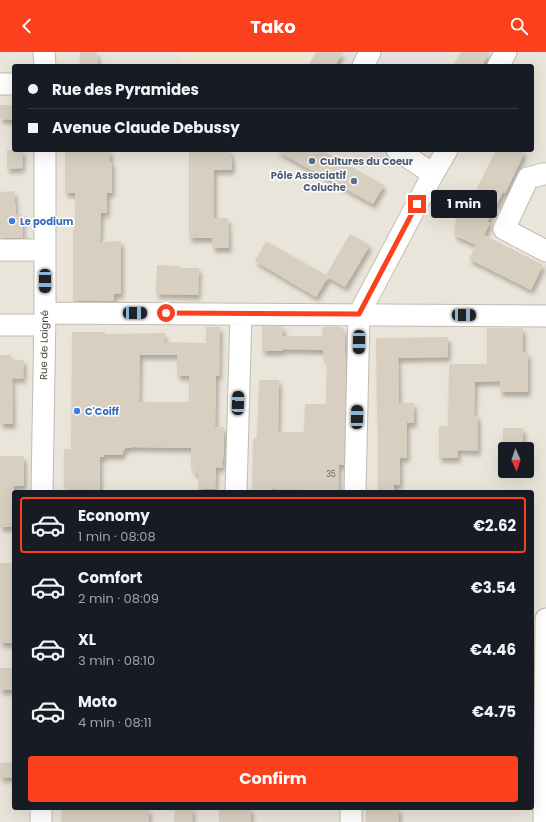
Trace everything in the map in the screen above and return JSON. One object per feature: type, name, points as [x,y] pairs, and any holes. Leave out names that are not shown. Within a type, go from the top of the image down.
[{"type":"street","points":[[44,52],[45,64]]},
{"type":"street","points":[[364,64],[370,52]]},
{"type":"street","points":[[499,64],[506,52]]},
{"type":"street","points":[[0,84],[12,84]]},
{"type":"street","name":"Rue de Laigné","points":[[42,490],[45,152]]},
{"type":"street","points":[[400,152],[433,174]]},
{"type":"street","points":[[355,490],[359,314],[446,152]]},
{"type":"street","points":[[546,174],[528,178],[504,229],[546,252]]},
{"type":"street","points":[[0,250],[45,250]]},
{"type":"street","points":[[236,490],[241,314]]},
{"type":"street","points":[[0,325],[44,319],[241,314],[546,316]]},
{"type":"street","points":[[544,822],[546,619]]},
{"type":"street","points":[[534,673],[546,674]]},
{"type":"street","points":[[41,810],[41,822]]},
{"type":"street","points":[[351,810],[351,822]]},
{"type":"shaded area","points":[[0,52],[546,52],[546,822],[0,822]]},
{"type":"shaded area","points":[[180,52],[343,52],[336,64],[179,64]]},
{"type":"shaded area","points":[[350,52],[448,52],[442,64],[343,64]]},
{"type":"shaded area","points":[[363,152],[396,152],[396,158],[391,168]]},
{"type":"building","points":[[80,52],[97,52],[98,64],[80,64]]},
{"type":"building","points":[[316,52],[343,52],[336,64],[309,64]]},
{"type":"building","points":[[461,52],[490,52],[483,64],[454,64]]},
{"type":"building","points":[[0,105],[12,105],[12,120],[0,119]]},
{"type":"building","points":[[7,150],[12,150],[12,152],[23,152],[22,168],[7,169]]},
{"type":"building","points":[[65,152],[110,152],[110,162],[112,162],[112,193],[107,193],[107,213],[101,213],[100,242],[121,241],[121,294],[114,294],[114,301],[73,301],[73,230],[75,230],[75,193],[65,193]]},
{"type":"building","points":[[189,152],[230,152],[230,156],[232,156],[232,170],[214,170],[214,218],[228,218],[229,248],[212,248],[213,238],[189,238]]},
{"type":"building","name":"Pôle Associatif Coluche","points":[[279,152],[325,152],[384,185],[373,204]]},
{"type":"building","points":[[495,152],[523,152],[524,154],[505,193],[503,192],[487,222],[490,223],[484,235],[543,265],[531,290],[469,259],[476,245],[454,235],[456,219],[463,206],[467,208]]},
{"type":"building","points":[[14,191],[16,215],[22,214],[23,238],[0,238],[0,192]]},
{"type":"building","points":[[350,234],[370,245],[345,287],[328,277],[316,297],[255,261],[266,241],[326,275]]},
{"type":"building","points":[[157,265],[180,266],[180,268],[199,268],[198,295],[156,294]]},
{"type":"building","points":[[262,326],[283,326],[283,336],[323,336],[322,327],[341,327],[344,330],[346,376],[344,465],[339,465],[338,490],[252,490],[253,438],[257,438],[259,380],[279,380],[278,432],[304,432],[305,404],[326,404],[327,360],[324,360],[323,350],[283,349],[283,351],[262,351]]},
{"type":"building","points":[[206,327],[220,327],[219,376],[216,376],[215,427],[224,427],[224,449],[222,468],[216,467],[215,489],[198,489],[198,473],[193,473],[194,467],[191,467],[191,448],[134,447],[125,448],[122,455],[104,455],[104,457],[100,457],[100,490],[64,489],[64,449],[71,449],[72,332],[105,332],[105,334],[165,333],[164,342],[206,343]],"holes":[[[140,355],[177,355],[177,376],[189,376],[189,402],[139,402]]]},
{"type":"building","points":[[487,328],[523,328],[523,352],[528,353],[528,392],[500,392],[500,381],[475,382],[474,416],[478,415],[478,451],[458,450],[458,458],[439,458],[439,426],[448,426],[449,364],[487,364]]},
{"type":"building","points":[[448,337],[448,357],[398,358],[399,403],[414,403],[414,423],[407,423],[407,458],[400,458],[400,485],[394,485],[394,490],[378,490],[376,338]]},
{"type":"building","points":[[0,355],[11,355],[11,360],[24,360],[23,379],[12,378],[13,424],[0,424]]},
{"type":"building","points":[[503,428],[523,428],[523,442],[503,442]]},
{"type":"building","points":[[0,456],[24,456],[24,486],[14,486],[14,490],[12,490],[12,527],[0,527]]},
{"type":"building","points":[[0,563],[12,563],[12,643],[0,643]]},
{"type":"building","points":[[0,668],[12,668],[12,690],[0,690]]},
{"type":"building","points":[[12,762],[12,777],[0,778],[0,763]]},
{"type":"building","points":[[62,810],[149,810],[149,822],[61,822]]},
{"type":"building","points":[[175,810],[193,810],[192,822],[174,822]]},
{"type":"building","points":[[219,810],[251,810],[251,822],[219,822]]},
{"type":"building","points":[[366,810],[399,810],[399,822],[366,822]]},
{"type":"place","name":"Cultures du Coeur","points":[[312,161]]},
{"type":"place","name":"Pôle Associatif Coluche","points":[[354,181]]},
{"type":"place","name":"Le podium","points":[[12,221]]},
{"type":"place","name":"C'Coiff","points":[[77,411]]},
{"type":"route","points":[[166,313],[359,314],[417,204]]}]
